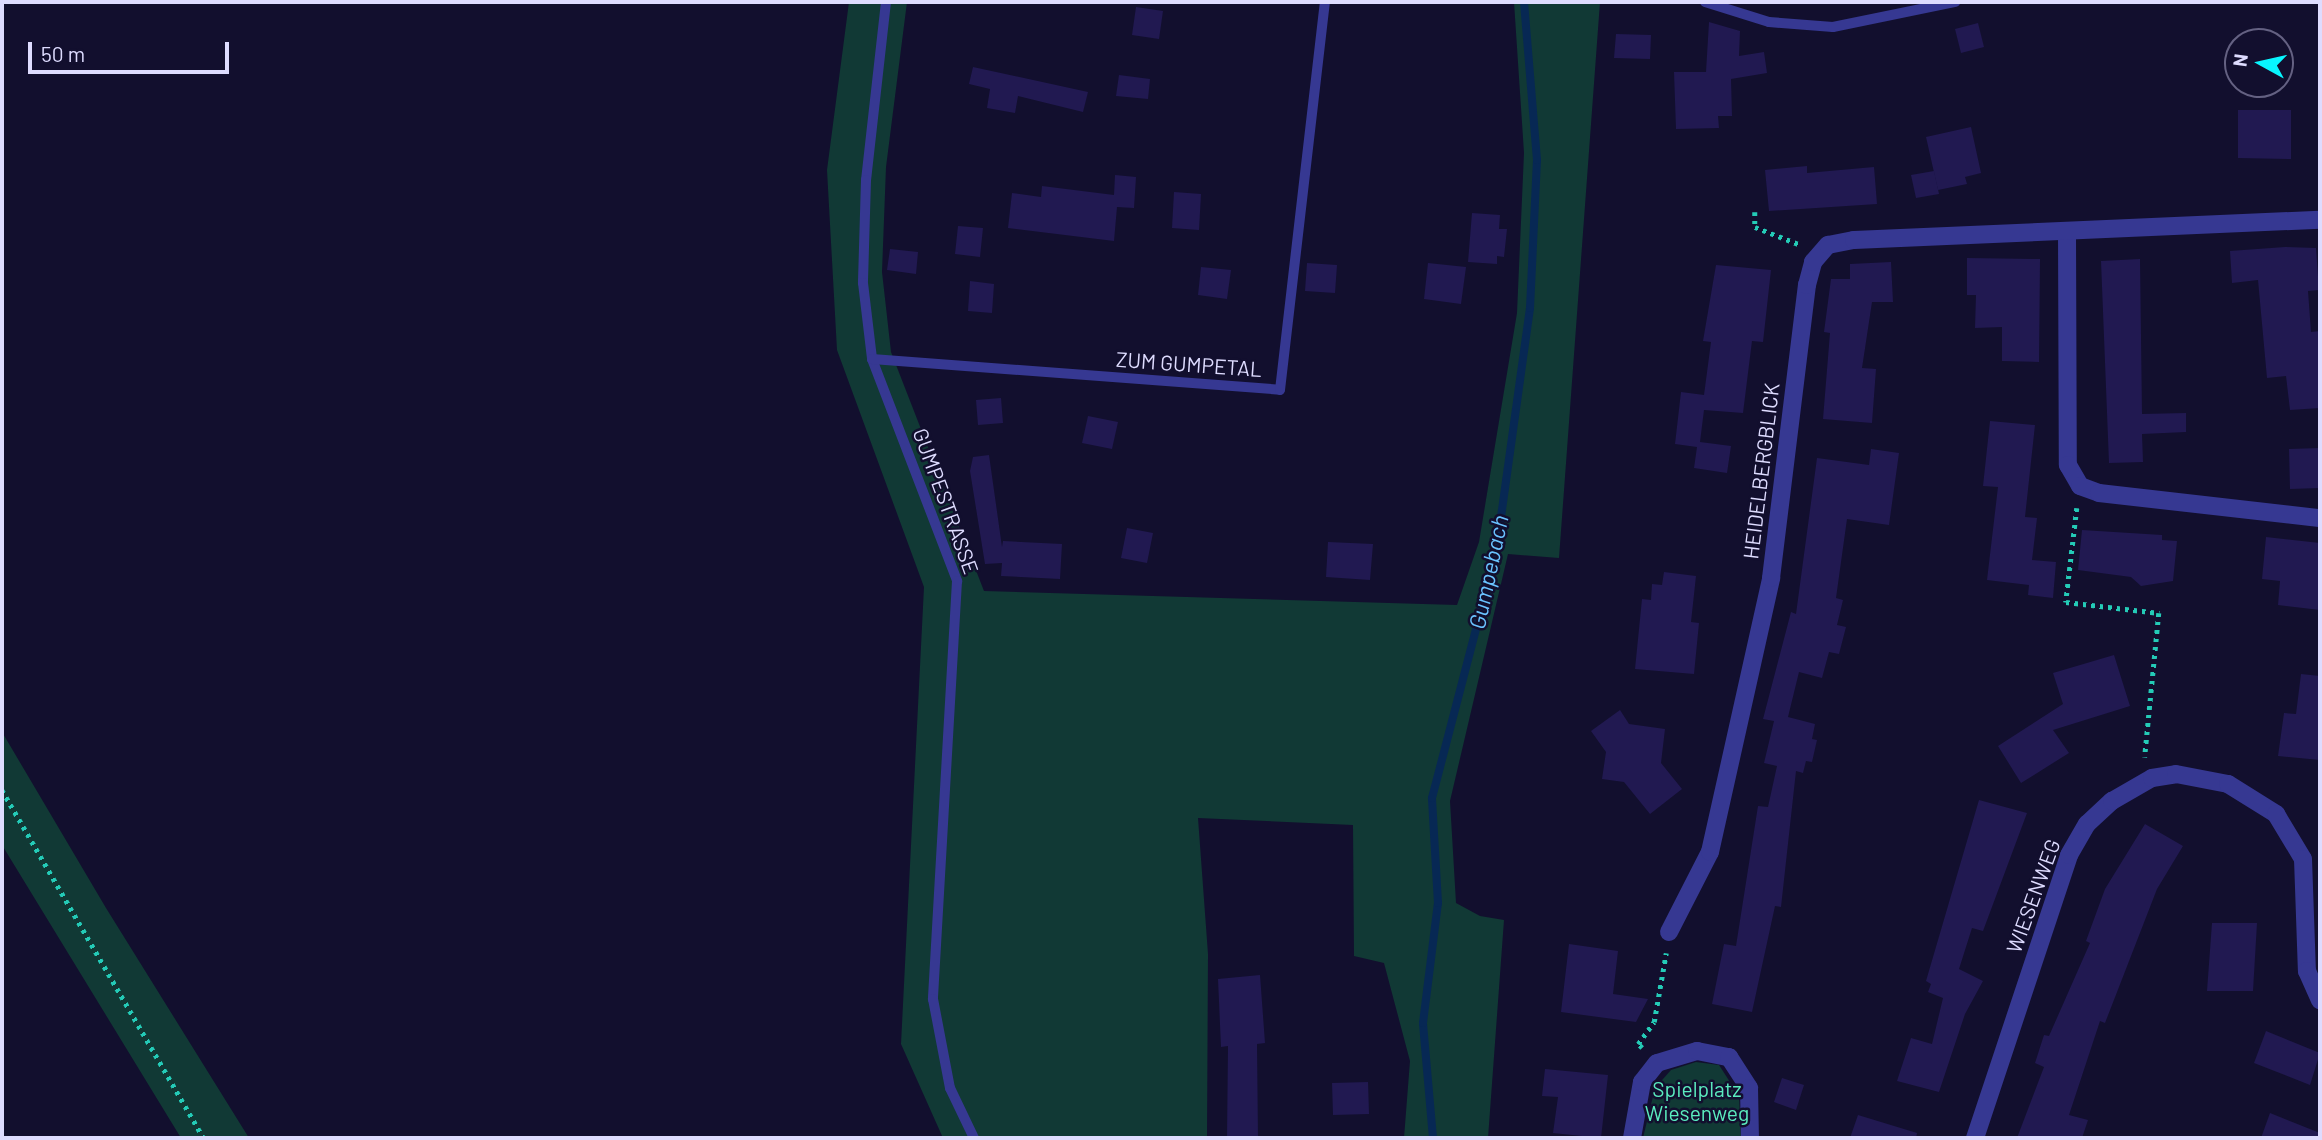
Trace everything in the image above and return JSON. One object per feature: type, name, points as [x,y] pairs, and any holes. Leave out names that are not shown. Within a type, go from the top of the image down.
[{"type":"street","points":[[1821,253],[1828,245],[1854,240],[2320,220]]},
{"type":"street","points":[[2067,232],[2068,465],[2080,486],[2099,493],[2320,519]]},
{"type":"street","name":"HEIDELBERGBLICK","points":[[1669,932],[1710,852],[1771,579],[1807,285],[1821,253]]},
{"type":"street","name":"WIESENWEG","points":[[1975,1138],[2069,855],[2087,824],[2143,782],[2176,774],[2200,776],[2256,797],[2276,814],[2303,859],[2306,971],[2320,1000]]},
{"type":"street","points":[[1632,1138],[1642,1082],[1657,1063],[1697,1051],[1728,1057],[1749,1088],[1750,1138]]},
{"type":"lane","name":"GUMPESTRASSE","points":[[886,2],[866,180],[863,283],[872,359],[957,581],[933,999],[950,1088],[974,1138]]},
{"type":"lane","name":"ZUM GUMPETAL","points":[[872,359],[1280,390],[1325,2]]},
{"type":"lane","points":[[1705,2],[1769,22],[1833,27],[1955,2]]},
{"type":"path","points":[[1755,212],[1755,227],[1821,253]]},
{"type":"path","points":[[2080,486],[2066,602],[2159,612],[2143,782]]},
{"type":"path","points":[[2,790],[204,1138]]},
{"type":"path","points":[[1657,1063],[1638,1044],[1654,1022],[1669,932]]},
{"type":"green space","points":[[849,2],[907,2],[886,167],[882,272],[891,352],[984,591],[1457,605],[1479,542],[1517,313],[1524,153],[1514,2],[1600,2],[1559,558],[1508,554],[1450,801],[1456,903],[1480,916],[1504,920],[1488,1138],[1404,1138],[1410,1061],[1384,963],[1354,956],[1353,825],[1198,818],[1208,954],[1207,1138],[943,1138],[901,1044],[924,587],[837,350],[827,170]]},
{"type":"green space","points":[[2,732],[106,908],[249,1138],[181,1138],[2,845]]},
{"type":"green space","name":"Spielplatz Wiesenweg","points":[[1696,1062],[1719,1065],[1739,1096],[1741,1138],[1643,1138],[1655,1088],[1671,1070]]},
{"type":"building","points":[[1136,7],[1163,11],[1159,39],[1132,35]]},
{"type":"building","points":[[1709,22],[1740,31],[1739,56],[1764,52],[1767,73],[1731,79],[1732,116],[1718,116],[1719,128],[1676,129],[1674,72],[1706,72]]},
{"type":"building","points":[[1978,23],[1984,47],[1961,53],[1955,29]]},
{"type":"building","points":[[1616,34],[1651,35],[1650,59],[1614,58]]},
{"type":"building","points":[[973,67],[1088,92],[1083,112],[1018,96],[1015,113],[987,108],[990,89],[969,84]]},
{"type":"building","points":[[1119,75],[1150,79],[1148,99],[1116,96]]},
{"type":"building","points":[[2238,110],[2291,110],[2291,159],[2238,158]]},
{"type":"building","points":[[1971,127],[1981,173],[1965,177],[1967,184],[1938,190],[1926,137]]},
{"type":"building","points":[[1807,166],[1807,173],[1874,167],[1877,204],[1769,211],[1765,170]]},
{"type":"building","points":[[1934,171],[1939,194],[1916,198],[1911,175]]},
{"type":"building","points":[[1115,175],[1136,177],[1134,208],[1117,207],[1114,241],[1008,228],[1012,193],[1041,197],[1042,186],[1114,195]]},
{"type":"building","points":[[1174,192],[1201,194],[1199,230],[1172,228]]},
{"type":"building","points":[[1472,213],[1500,215],[1499,229],[1507,229],[1504,257],[1497,256],[1497,264],[1468,262]]},
{"type":"building","points":[[958,226],[983,228],[980,257],[955,254]]},
{"type":"building","points":[[2316,248],[2319,290],[2308,291],[2311,332],[2320,331],[2320,408],[2290,410],[2286,376],[2267,378],[2258,280],[2232,283],[2230,251]]},
{"type":"building","points":[[890,249],[918,252],[916,274],[887,270]]},
{"type":"building","points":[[1967,258],[2040,259],[2039,362],[2002,361],[2002,327],[1975,328],[1976,295],[1967,295]]},
{"type":"building","points":[[2140,259],[2142,414],[2186,413],[2186,432],[2142,434],[2143,462],[2109,463],[2101,261]]},
{"type":"building","points":[[1891,262],[1893,302],[1872,302],[1862,368],[1876,369],[1872,423],[1823,419],[1830,333],[1824,332],[1831,279],[1850,279],[1850,264]]},
{"type":"building","points":[[1307,263],[1337,265],[1335,293],[1305,291]]},
{"type":"building","points":[[1428,263],[1466,267],[1461,304],[1424,299]]},
{"type":"building","points":[[1716,265],[1771,270],[1763,342],[1752,341],[1743,413],[1704,410],[1700,442],[1731,446],[1727,473],[1694,468],[1697,447],[1675,444],[1681,392],[1704,395],[1711,342],[1703,341]]},
{"type":"building","points":[[1201,267],[1231,270],[1227,299],[1198,295]]},
{"type":"building","points":[[970,281],[994,284],[992,313],[968,311]]},
{"type":"building","points":[[1001,398],[1003,423],[978,425],[976,400]]},
{"type":"building","points":[[1088,416],[1118,422],[1112,449],[1082,443]]},
{"type":"building","points":[[1990,421],[2035,425],[2025,517],[2037,518],[2032,560],[2056,562],[2053,598],[2028,595],[2029,585],[1987,580],[1998,487],[1983,486]]},
{"type":"building","points":[[2320,448],[2320,488],[2290,489],[2289,449]]},
{"type":"building","points":[[1871,449],[1899,453],[1889,525],[1847,519],[1836,598],[1843,600],[1837,625],[1846,627],[1839,654],[1829,652],[1822,678],[1799,672],[1788,717],[1815,724],[1812,739],[1817,740],[1812,762],[1806,761],[1803,773],[1796,771],[1781,907],[1775,906],[1752,1012],[1712,1004],[1724,944],[1736,946],[1758,806],[1768,807],[1777,766],[1764,763],[1774,721],[1763,719],[1791,612],[1796,614],[1817,458],[1869,465]]},
{"type":"building","points":[[989,455],[1002,547],[1003,541],[1062,544],[1060,579],[1001,576],[1002,563],[985,564],[970,471],[973,457]]},
{"type":"building","points":[[1127,528],[1153,533],[1147,563],[1121,558]]},
{"type":"building","points":[[2082,530],[2162,535],[2162,540],[2177,541],[2173,581],[2141,586],[2131,577],[2078,570]]},
{"type":"building","points":[[2266,537],[2320,543],[2320,610],[2278,605],[2280,581],[2262,579]]},
{"type":"building","points":[[1328,542],[1373,544],[1370,580],[1326,577]]},
{"type":"building","points":[[1664,572],[1696,576],[1691,622],[1699,623],[1694,674],[1635,669],[1642,599],[1651,600],[1652,584],[1662,585]]},
{"type":"building","points":[[2114,655],[2130,706],[2053,730],[2069,753],[2021,783],[1998,746],[2063,704],[2053,673]]},
{"type":"building","points":[[2301,674],[2320,676],[2320,760],[2278,756],[2284,713],[2296,714]]},
{"type":"building","points":[[1620,710],[1629,724],[1665,729],[1661,763],[1682,789],[1650,814],[1624,782],[1602,779],[1606,752],[1591,731]]},
{"type":"building","points":[[1979,800],[2027,813],[1983,931],[1972,928],[1959,969],[1983,981],[1965,1014],[1939,1092],[1897,1081],[1911,1038],[1932,1044],[1943,998],[1928,992],[1931,984],[1926,981]]},
{"type":"building","points":[[2145,824],[2183,846],[2157,889],[2105,1023],[2100,1021],[2069,1115],[2088,1120],[2082,1138],[2017,1138],[2044,1067],[2035,1063],[2044,1035],[2049,1036],[2090,943],[2086,941],[2105,889]]},
{"type":"building","points":[[2212,923],[2257,923],[2253,991],[2207,991]]},
{"type":"building","points":[[1569,944],[1618,951],[1613,994],[1648,999],[1636,1022],[1561,1012]]},
{"type":"building","points":[[1260,975],[1265,1043],[1257,1044],[1258,1138],[1227,1138],[1228,1046],[1221,1047],[1218,979]]},
{"type":"building","points":[[2266,1031],[2320,1053],[2310,1085],[2254,1063]]},
{"type":"building","points":[[1545,1069],[1608,1075],[1601,1138],[1553,1133],[1558,1097],[1542,1096]]},
{"type":"building","points":[[1782,1078],[1804,1085],[1796,1110],[1774,1102]]},
{"type":"building","points":[[1368,1082],[1369,1114],[1333,1115],[1332,1083]]},
{"type":"building","points":[[2270,1113],[2320,1133],[2320,1138],[2261,1138]]},
{"type":"building","points":[[1858,1115],[1917,1133],[1916,1138],[1850,1138]]},
{"type":"waterway","name":"Gumpebach","points":[[1433,1138],[1423,1023],[1438,903],[1432,798],[1496,553],[1530,308],[1537,160],[1524,2]]}]
